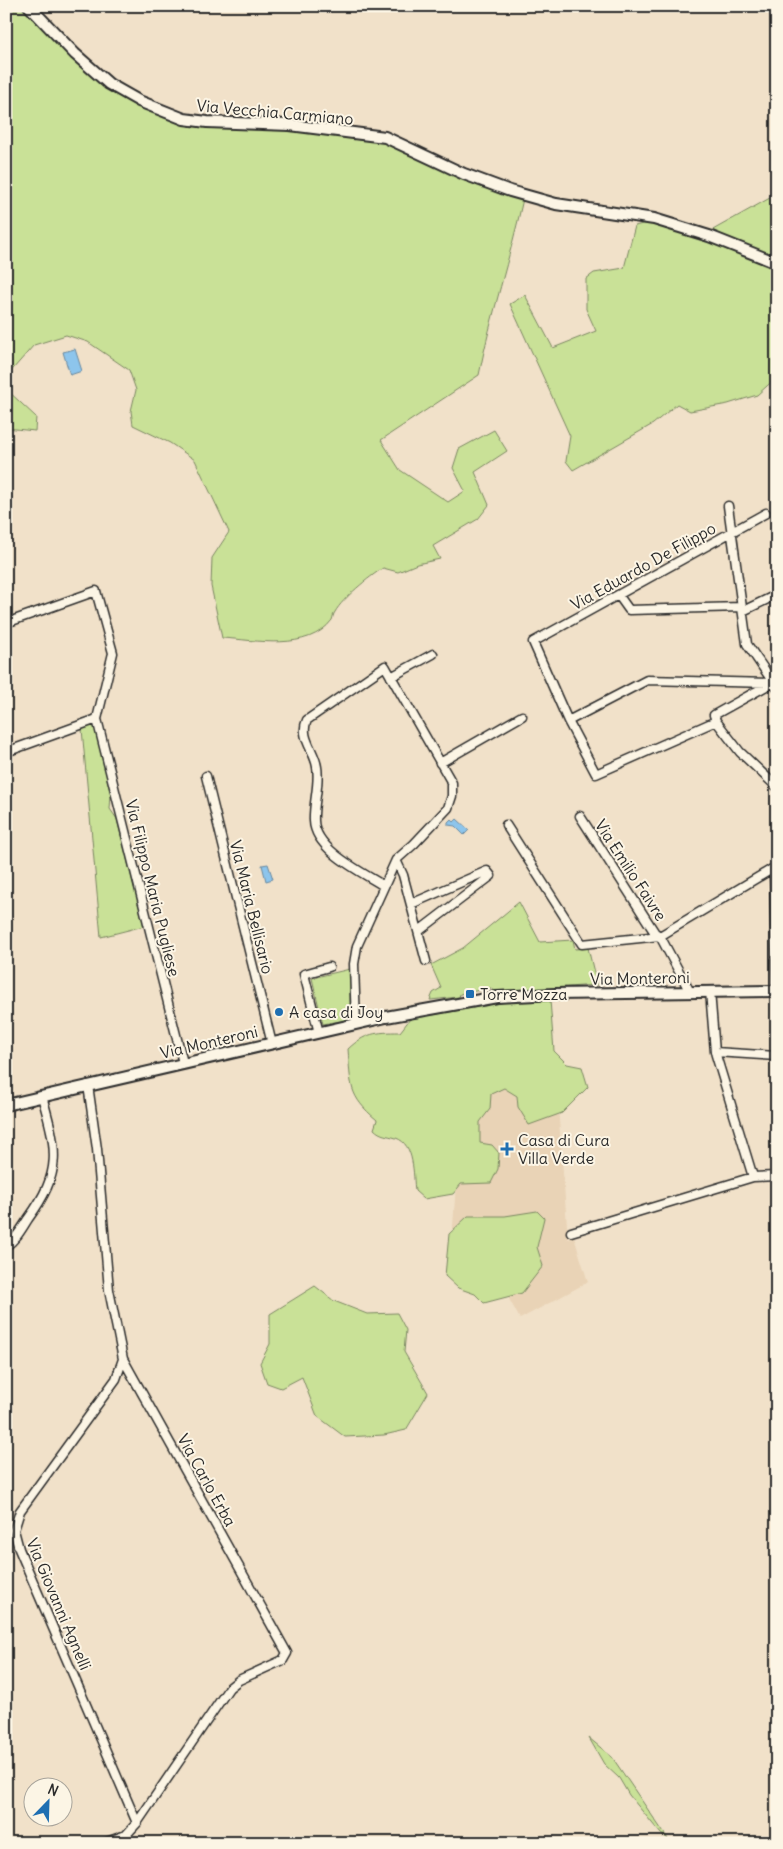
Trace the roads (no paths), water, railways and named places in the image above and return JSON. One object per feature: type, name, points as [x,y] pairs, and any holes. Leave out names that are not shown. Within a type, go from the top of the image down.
[{"type":"street","name":"Via Vecchia Carmiano","points":[[29,6],[75,54],[109,84],[139,101],[184,119],[290,125],[385,137],[464,174],[510,191],[556,204],[654,219],[709,236],[777,263]]},
{"type":"street","points":[[728,506],[747,644],[776,684]]},
{"type":"street","name":"Via Eduardo De Filippo","points":[[568,722],[533,642],[766,513]]},
{"type":"street","points":[[6,623],[96,591],[113,653],[97,719],[6,752]]},
{"type":"street","points":[[619,596],[629,610],[742,609],[774,596]]},
{"type":"street","points":[[391,677],[433,654]]},
{"type":"street","points":[[356,1024],[354,964],[357,946],[396,860],[448,808],[452,796],[452,783],[385,666],[308,720],[305,726],[305,734],[317,766],[314,822],[317,834],[324,846],[384,886]]},
{"type":"street","points":[[716,721],[596,774],[568,722],[647,680],[776,684]]},
{"type":"street","points":[[776,684],[714,715],[716,721],[740,752],[777,787]]},
{"type":"street","points":[[440,763],[522,716]]},
{"type":"street","name":"Via Filippo Maria Pugliese","points":[[97,719],[183,1064]]},
{"type":"street","name":"Via Maria Bellisario","points":[[206,776],[272,1044]]},
{"type":"street","name":"Via Emilio Faivre","points":[[580,816],[655,933],[660,936],[690,992]]},
{"type":"street","points":[[506,825],[582,944],[660,936],[776,867]]},
{"type":"street","points":[[396,860],[403,875],[426,961]]},
{"type":"street","points":[[776,867],[777,990]]},
{"type":"street","points":[[411,904],[487,871],[491,876],[419,931]]},
{"type":"street","points":[[319,1033],[304,974],[329,967]]},
{"type":"street","name":"Via Monteroni","points":[[6,1101],[42,1096],[356,1024],[497,997],[777,990]]},
{"type":"street","points":[[710,991],[715,1052],[753,1177]]},
{"type":"street","points":[[715,1052],[777,1056]]},
{"type":"street","name":"Via Carlo Erba","points":[[88,1085],[97,1149],[109,1290],[124,1359],[287,1653],[283,1660],[239,1680],[229,1688],[137,1823]]},
{"type":"street","points":[[6,1246],[14,1239],[44,1195],[53,1172],[55,1148],[42,1096]]},
{"type":"street","points":[[571,1232],[753,1177],[777,1176]]},
{"type":"street","name":"Via Giovanni Agnelli","points":[[124,1359],[116,1379],[20,1511],[14,1530],[19,1549],[137,1823]]},
{"type":"street","points":[[104,1843],[126,1834],[137,1823]]},
{"type":"water","points":[[75,349],[82,371],[70,375],[63,352]]},
{"type":"water","points":[[451,819],[454,822],[457,819],[469,830],[464,835],[455,826],[448,825]]},
{"type":"water","points":[[268,864],[273,879],[266,881],[262,865]]},
{"type":"place","name":"Torre Mozza","points":[[470,994]]},
{"type":"place","name":"A casa di Joy","points":[[279,1012]]},
{"type":"place","name":"Casa di Cura Villa Verde","points":[[507,1149]]}]
